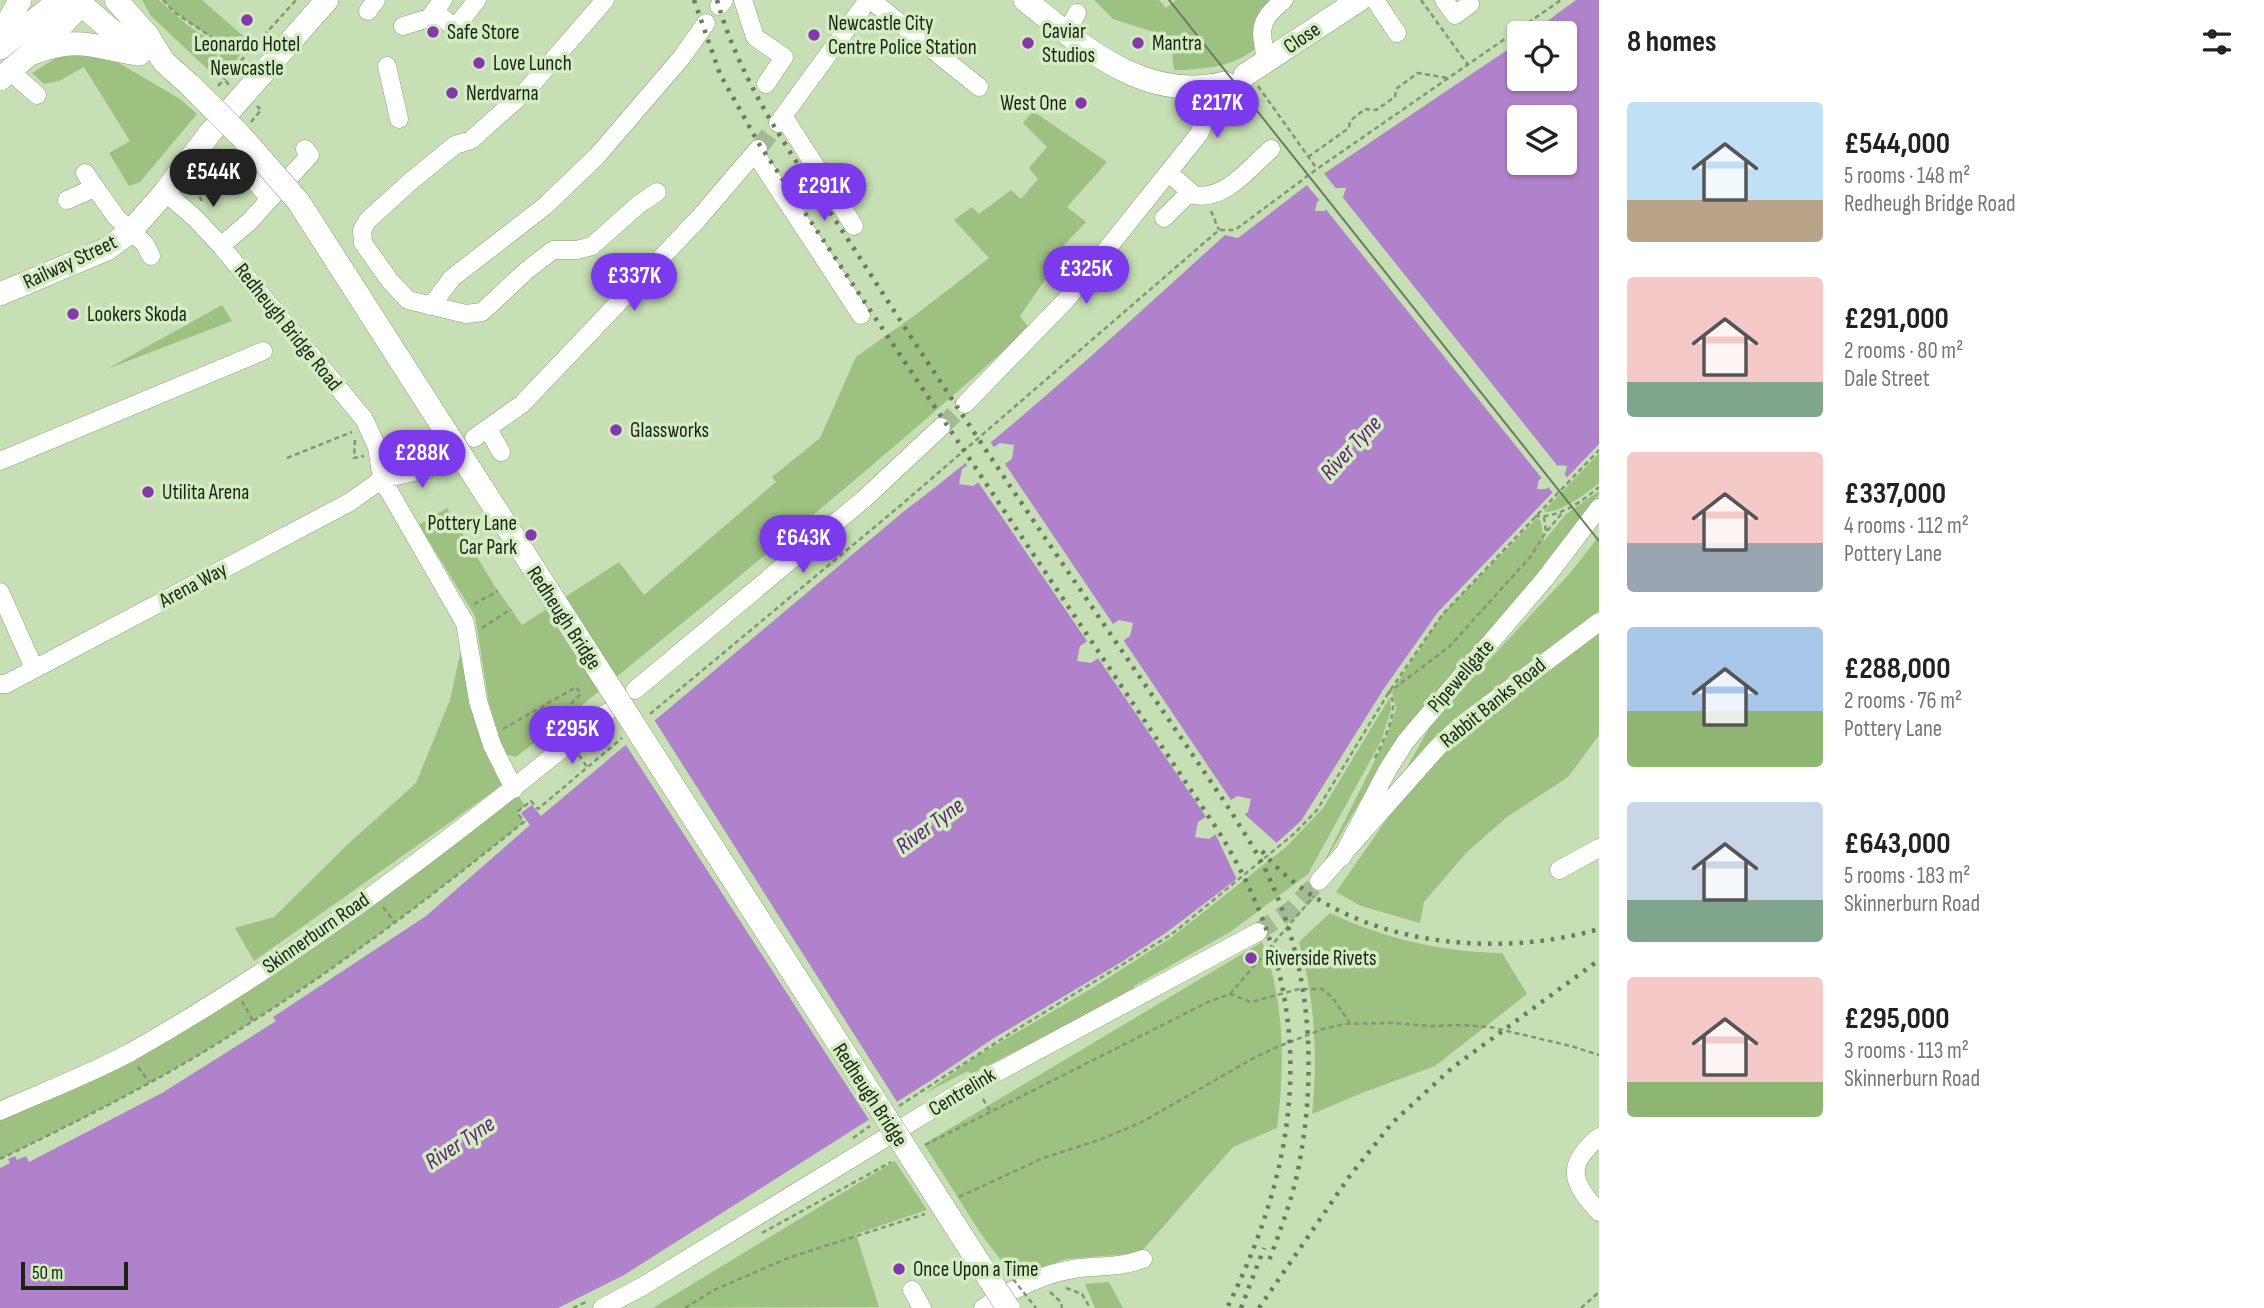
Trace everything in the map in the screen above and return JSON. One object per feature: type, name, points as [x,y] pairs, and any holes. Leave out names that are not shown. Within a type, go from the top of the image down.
[{"type":"main road","points":[[0,37],[20,0]]},
{"type":"main road","name":"Railway Street","points":[[0,294],[107,249],[131,231],[210,133],[327,0]]},
{"type":"main road","points":[[1025,0],[1072,23],[1109,64],[1161,86],[1238,76]]},
{"type":"main road","name":"Close","points":[[1238,76],[1359,0]]},
{"type":"main road","points":[[0,48],[74,1]]},
{"type":"main road","points":[[74,1],[139,54]]},
{"type":"main road","points":[[5,75],[30,54],[74,1]]},
{"type":"main road","points":[[124,6],[164,62]]},
{"type":"main road","points":[[30,54],[53,46],[93,44],[164,62]]},
{"type":"main road","name":"Redheugh Bridge","points":[[164,62],[240,135],[298,201],[986,1272]]},
{"type":"main road","points":[[986,1272],[1020,1302]]},
{"type":"main road","points":[[986,1272],[995,1308]]},
{"type":"street","points":[[403,26],[429,18],[441,8],[455,28],[477,0]]},
{"type":"street","points":[[605,0],[526,92],[471,140],[456,145],[411,181],[368,220],[362,230],[363,243],[390,281],[408,300],[466,314],[482,312],[553,250],[577,250],[592,246],[638,205],[657,192]]},
{"type":"street","points":[[743,0],[755,37],[785,57],[766,84]]},
{"type":"street","points":[[854,226],[780,119],[869,0],[979,87]]},
{"type":"street","points":[[965,404],[1067,299],[1169,173],[1238,76],[1261,36],[1262,23],[1284,0]]},
{"type":"street","points":[[1375,0],[1397,33]]},
{"type":"street","points":[[1444,0],[1455,15],[1470,4]]},
{"type":"street","points":[[431,306],[452,278],[545,206],[597,156],[682,57],[706,23]]},
{"type":"street","points":[[387,66],[399,119]]},
{"type":"street","points":[[5,75],[37,95]]},
{"type":"street","points":[[1169,173],[1194,195],[1203,197],[1224,190],[1271,149]]},
{"type":"street","points":[[500,452],[481,434],[522,404],[699,218],[757,151],[861,315]]},
{"type":"street","points":[[226,251],[270,198],[313,153]]},
{"type":"street","points":[[240,164],[270,198]]},
{"type":"street","points":[[67,200],[90,180],[116,217],[145,244],[151,256]]},
{"type":"street","name":"Redheugh Bridge Road","points":[[165,192],[196,219],[226,251],[364,419],[373,436],[382,479],[465,622],[478,701],[492,745],[514,789]]},
{"type":"street","points":[[1164,218],[1190,192]]},
{"type":"street","points":[[0,461],[263,351]]},
{"type":"street","points":[[635,690],[863,499],[941,427]]},
{"type":"street","points":[[382,479],[427,469],[444,458]]},
{"type":"street","name":"Arena Way","points":[[0,684],[6,684],[350,502],[382,479]]},
{"type":"street","name":"Pipewellgate","points":[[1342,857],[1388,769],[1406,741],[1544,580],[1599,508]]},
{"type":"street","points":[[0,592],[34,668]]},
{"type":"street","name":"Rabbit Banks Road","points":[[1342,857],[1437,748],[1459,727],[1599,622]]},
{"type":"street","name":"Skinnerburn Road","points":[[0,1111],[128,1053],[230,993],[312,938],[514,789],[606,713]]},
{"type":"street","points":[[1559,870],[1599,848]]},
{"type":"street","points":[[1315,885],[1342,857]]},
{"type":"street","name":"Centrelink","points":[[600,1302],[643,1286],[968,1087],[1258,932]]},
{"type":"street","points":[[1599,1137],[1575,1163],[1575,1177],[1581,1193],[1599,1212]]},
{"type":"street","points":[[983,1308],[1043,1277],[1075,1269],[1124,1266],[1143,1259]]},
{"type":"street","points":[[912,1290],[922,1308]]},
{"type":"path","points":[[163,0],[174,12],[219,42],[224,80],[242,97]]},
{"type":"path","points":[[224,80],[296,0]]},
{"type":"path","points":[[1421,0],[1468,65]]},
{"type":"path","points":[[650,714],[901,505],[1219,230],[1235,230],[1317,169],[1561,0]]},
{"type":"path","points":[[1308,157],[1349,128],[1350,121],[1365,109],[1376,110],[1395,97],[1396,89],[1418,73],[1450,78]]},
{"type":"path","points":[[1238,76],[1317,169]]},
{"type":"path","points":[[1209,205],[1219,230]]},
{"type":"path","points":[[287,458],[353,432]]},
{"type":"path","points":[[891,1111],[1014,1031],[1172,934],[1275,851],[1317,810],[1389,691],[1442,615],[1599,450]]},
{"type":"path","points":[[1389,691],[1449,647],[1531,556],[1546,532],[1566,510],[1599,487]]},
{"type":"path","points":[[1535,516],[1544,517],[1566,510]]},
{"type":"path","points":[[1544,517],[1546,532]]},
{"type":"path","points":[[481,629],[511,609]]},
{"type":"path","points":[[498,719],[502,730],[576,687],[581,694],[553,721]]},
{"type":"path","points":[[1369,768],[1391,720],[1393,702],[1389,691]]},
{"type":"path","points":[[0,1159],[90,1116],[253,1021],[395,923],[524,822],[517,812],[531,801],[538,809],[622,738]]},
{"type":"path","points":[[918,1148],[1208,1002],[1230,994],[1316,894],[1315,885]]},
{"type":"path","points":[[372,893],[395,923]]},
{"type":"path","points":[[1230,994],[1251,1002],[1289,991],[1322,989],[1332,997],[1350,1024]]},
{"type":"path","points":[[247,1009],[253,1021]]},
{"type":"path","points":[[958,1198],[1043,1158],[1099,1140],[1142,1122],[1275,1048],[1323,1029],[1350,1024],[1393,1023],[1431,1027],[1490,1027],[1599,1055]]},
{"type":"path","points":[[846,1142],[880,1119]]},
{"type":"path","points":[[752,1239],[895,1160]]},
{"type":"path","points":[[685,1308],[714,1290],[788,1258],[934,1210]]},
{"type":"path","points":[[1062,1308],[1061,1302],[1046,1289],[1066,1288],[1079,1291],[1090,1308]]},
{"type":"path","points":[[1581,1308],[1599,1292]]},
{"type":"path","points":[[573,1308],[600,1302]]},
{"type":"green space","points":[[142,0],[159,0],[186,24],[211,41],[217,54],[217,78],[151,16]]},
{"type":"green space","points":[[163,0],[202,0],[250,42],[225,74],[221,69],[218,42],[174,12]]},
{"type":"green space","points":[[1094,0],[1159,0],[1166,8],[1176,0],[1271,0],[1254,38],[1255,49],[1238,60],[1220,66],[1174,70],[1170,37],[1113,19]]},
{"type":"green space","points":[[59,56],[107,56],[180,99],[197,114],[140,182],[129,186],[109,153],[130,141],[84,67],[59,81],[44,84],[32,73]]},
{"type":"green space","points":[[1033,111],[1107,162],[1067,207],[1086,222],[1047,263],[1054,267],[1020,316],[1029,328],[859,476],[580,706],[516,757],[505,754],[489,704],[475,616],[419,525],[447,508],[522,625],[619,562],[644,595],[776,482],[772,477],[820,438],[856,357],[989,258],[954,220],[972,207],[979,214],[1011,190],[1021,199],[1038,179],[1029,168],[1047,147],[1023,123]]},
{"type":"green space","points":[[222,305],[232,321],[107,369]]},
{"type":"green space","points":[[1599,453],[1599,483],[1564,507],[1544,511]]},
{"type":"green space","points":[[1599,491],[1599,495],[1535,580],[1378,771],[1320,870],[1386,738],[1396,709],[1392,691],[1442,615],[1537,518],[1541,521],[1544,541],[1566,514]]},
{"type":"green space","points":[[1599,536],[1599,611],[1454,719],[1403,774],[1435,718],[1571,572]]},
{"type":"green space","points":[[1599,630],[1599,735],[1568,777],[1507,817],[1467,852],[1424,902],[1420,923],[1361,906],[1336,892],[1391,813],[1450,740]]},
{"type":"green space","points":[[464,636],[504,784],[254,961],[235,928],[274,917],[347,845],[416,783],[450,700]]},
{"type":"green space","points":[[1390,697],[1391,710],[1381,741],[1308,874],[1230,932],[1134,986],[1135,990],[971,1074],[968,1071],[925,1093],[977,1056],[1172,937],[1286,847],[1323,808]]},
{"type":"green space","points":[[514,789],[525,806],[517,812],[524,822],[351,955],[183,1064],[0,1159],[0,1111],[230,993]]},
{"type":"green space","points":[[1330,913],[1372,930],[1414,942],[1458,950],[1502,953],[1527,994],[1435,1066],[1312,1114],[1314,1028],[1309,985],[1299,942]]},
{"type":"green space","points":[[1262,942],[1275,987],[1281,1034],[1277,1128],[1233,1147],[1140,1253],[1066,1259],[1014,1277],[981,1234],[924,1144]]},
{"type":"green space","points":[[895,1161],[927,1210],[856,1234],[879,1307],[653,1308]]},
{"type":"green space","points":[[1109,1282],[1123,1308],[1095,1308],[1085,1284]]},
{"type":"water","name":"River Tyne","points":[[1576,0],[1599,0],[1599,444],[1438,612],[1383,690],[1301,821],[1234,881],[1167,932],[1123,961],[994,1038],[624,1275],[558,1308],[0,1308],[0,1168],[10,1163],[8,1159],[15,1156],[17,1160],[26,1156],[29,1162],[162,1093],[276,1021],[273,1017],[426,916],[530,825],[521,813],[532,805],[541,816],[903,512],[1027,412],[1225,235],[1238,238],[1307,185],[1507,50],[1507,91],[1577,91],[1577,21],[1547,21]],"holes":[[[1337,188],[1346,188],[1343,197],[1324,211],[1315,211],[1317,202]],[[1000,443],[1014,445],[1012,459],[973,486],[959,484],[962,469]],[[1559,465],[1567,466],[1565,474],[1546,489],[1537,489],[1539,480]],[[1119,620],[1133,623],[1130,636],[1091,663],[1077,661],[1080,646]],[[1237,796],[1251,799],[1248,812],[1209,839],[1195,837],[1198,822]]]},
{"type":"pier","points":[[1322,171],[1338,191],[1322,203],[1305,183]]},
{"type":"pier","points":[[1340,194],[1560,469],[1544,481],[1324,207]]},
{"type":"pier","points":[[988,439],[996,450],[969,468],[963,460]]},
{"type":"pier","points":[[1003,461],[1115,627],[1089,644],[976,479]]},
{"type":"pier","points":[[1562,471],[1570,481],[1555,496],[1546,484]]},
{"type":"pier","points":[[1122,638],[1233,803],[1208,820],[1096,655]]},
{"type":"pier","points":[[653,718],[899,1105],[871,1123],[624,742]]},
{"type":"pier","points":[[1242,812],[1280,846],[1238,882],[1214,831]]},
{"type":"tunnel","points":[[758,149],[778,123]]},
{"type":"tunnel","points":[[941,427],[965,404]]},
{"type":"tunnel","points":[[1258,932],[1291,910],[1319,881]]},
{"type":"tram line","points":[[1169,0],[1599,541]]},
{"type":"railway","points":[[694,0],[720,74],[759,144],[1215,826],[1248,886],[1272,945],[1286,1005],[1290,1064],[1287,1124],[1274,1185],[1254,1246],[1227,1308]]},
{"type":"railway","points":[[717,0],[743,69],[779,134],[951,398],[1232,813],[1267,873],[1294,946],[1302,984],[1309,1060],[1308,1099],[1297,1175],[1267,1266]]},
{"type":"railway","points":[[1262,851],[1294,882],[1332,907],[1373,925],[1418,937],[1464,943],[1511,943],[1556,939],[1599,929]]},
{"type":"railway","points":[[1259,1308],[1349,1177],[1392,1123],[1452,1068],[1599,960]]},
{"type":"railway","points":[[1241,1308],[1264,1248]]},
{"type":"place","name":"Leonardo Hotel Newcastle","points":[[247,20]]},
{"type":"place","name":"Safe Store","points":[[433,32]]},
{"type":"place","name":"Newcastle City Centre Police Station","points":[[814,35]]},
{"type":"place","name":"Caviar Studios","points":[[1028,43]]},
{"type":"place","name":"Mantra","points":[[1138,43]]},
{"type":"place","name":"Love Lunch","points":[[479,63]]},
{"type":"place","name":"Nerdvarna","points":[[452,93]]},
{"type":"place","name":"West One","points":[[1081,103]]},
{"type":"place","name":"Lookers Skoda","points":[[73,314]]},
{"type":"place","name":"Glassworks","points":[[616,430]]},
{"type":"place","name":"Utilita Arena","points":[[148,492]]},
{"type":"place","name":"Pottery Lane Car Park","points":[[531,535]]},
{"type":"place","name":"Riverside Rivets","points":[[1251,958]]},
{"type":"place","name":"Once Upon a Time","points":[[899,1269]]}]
